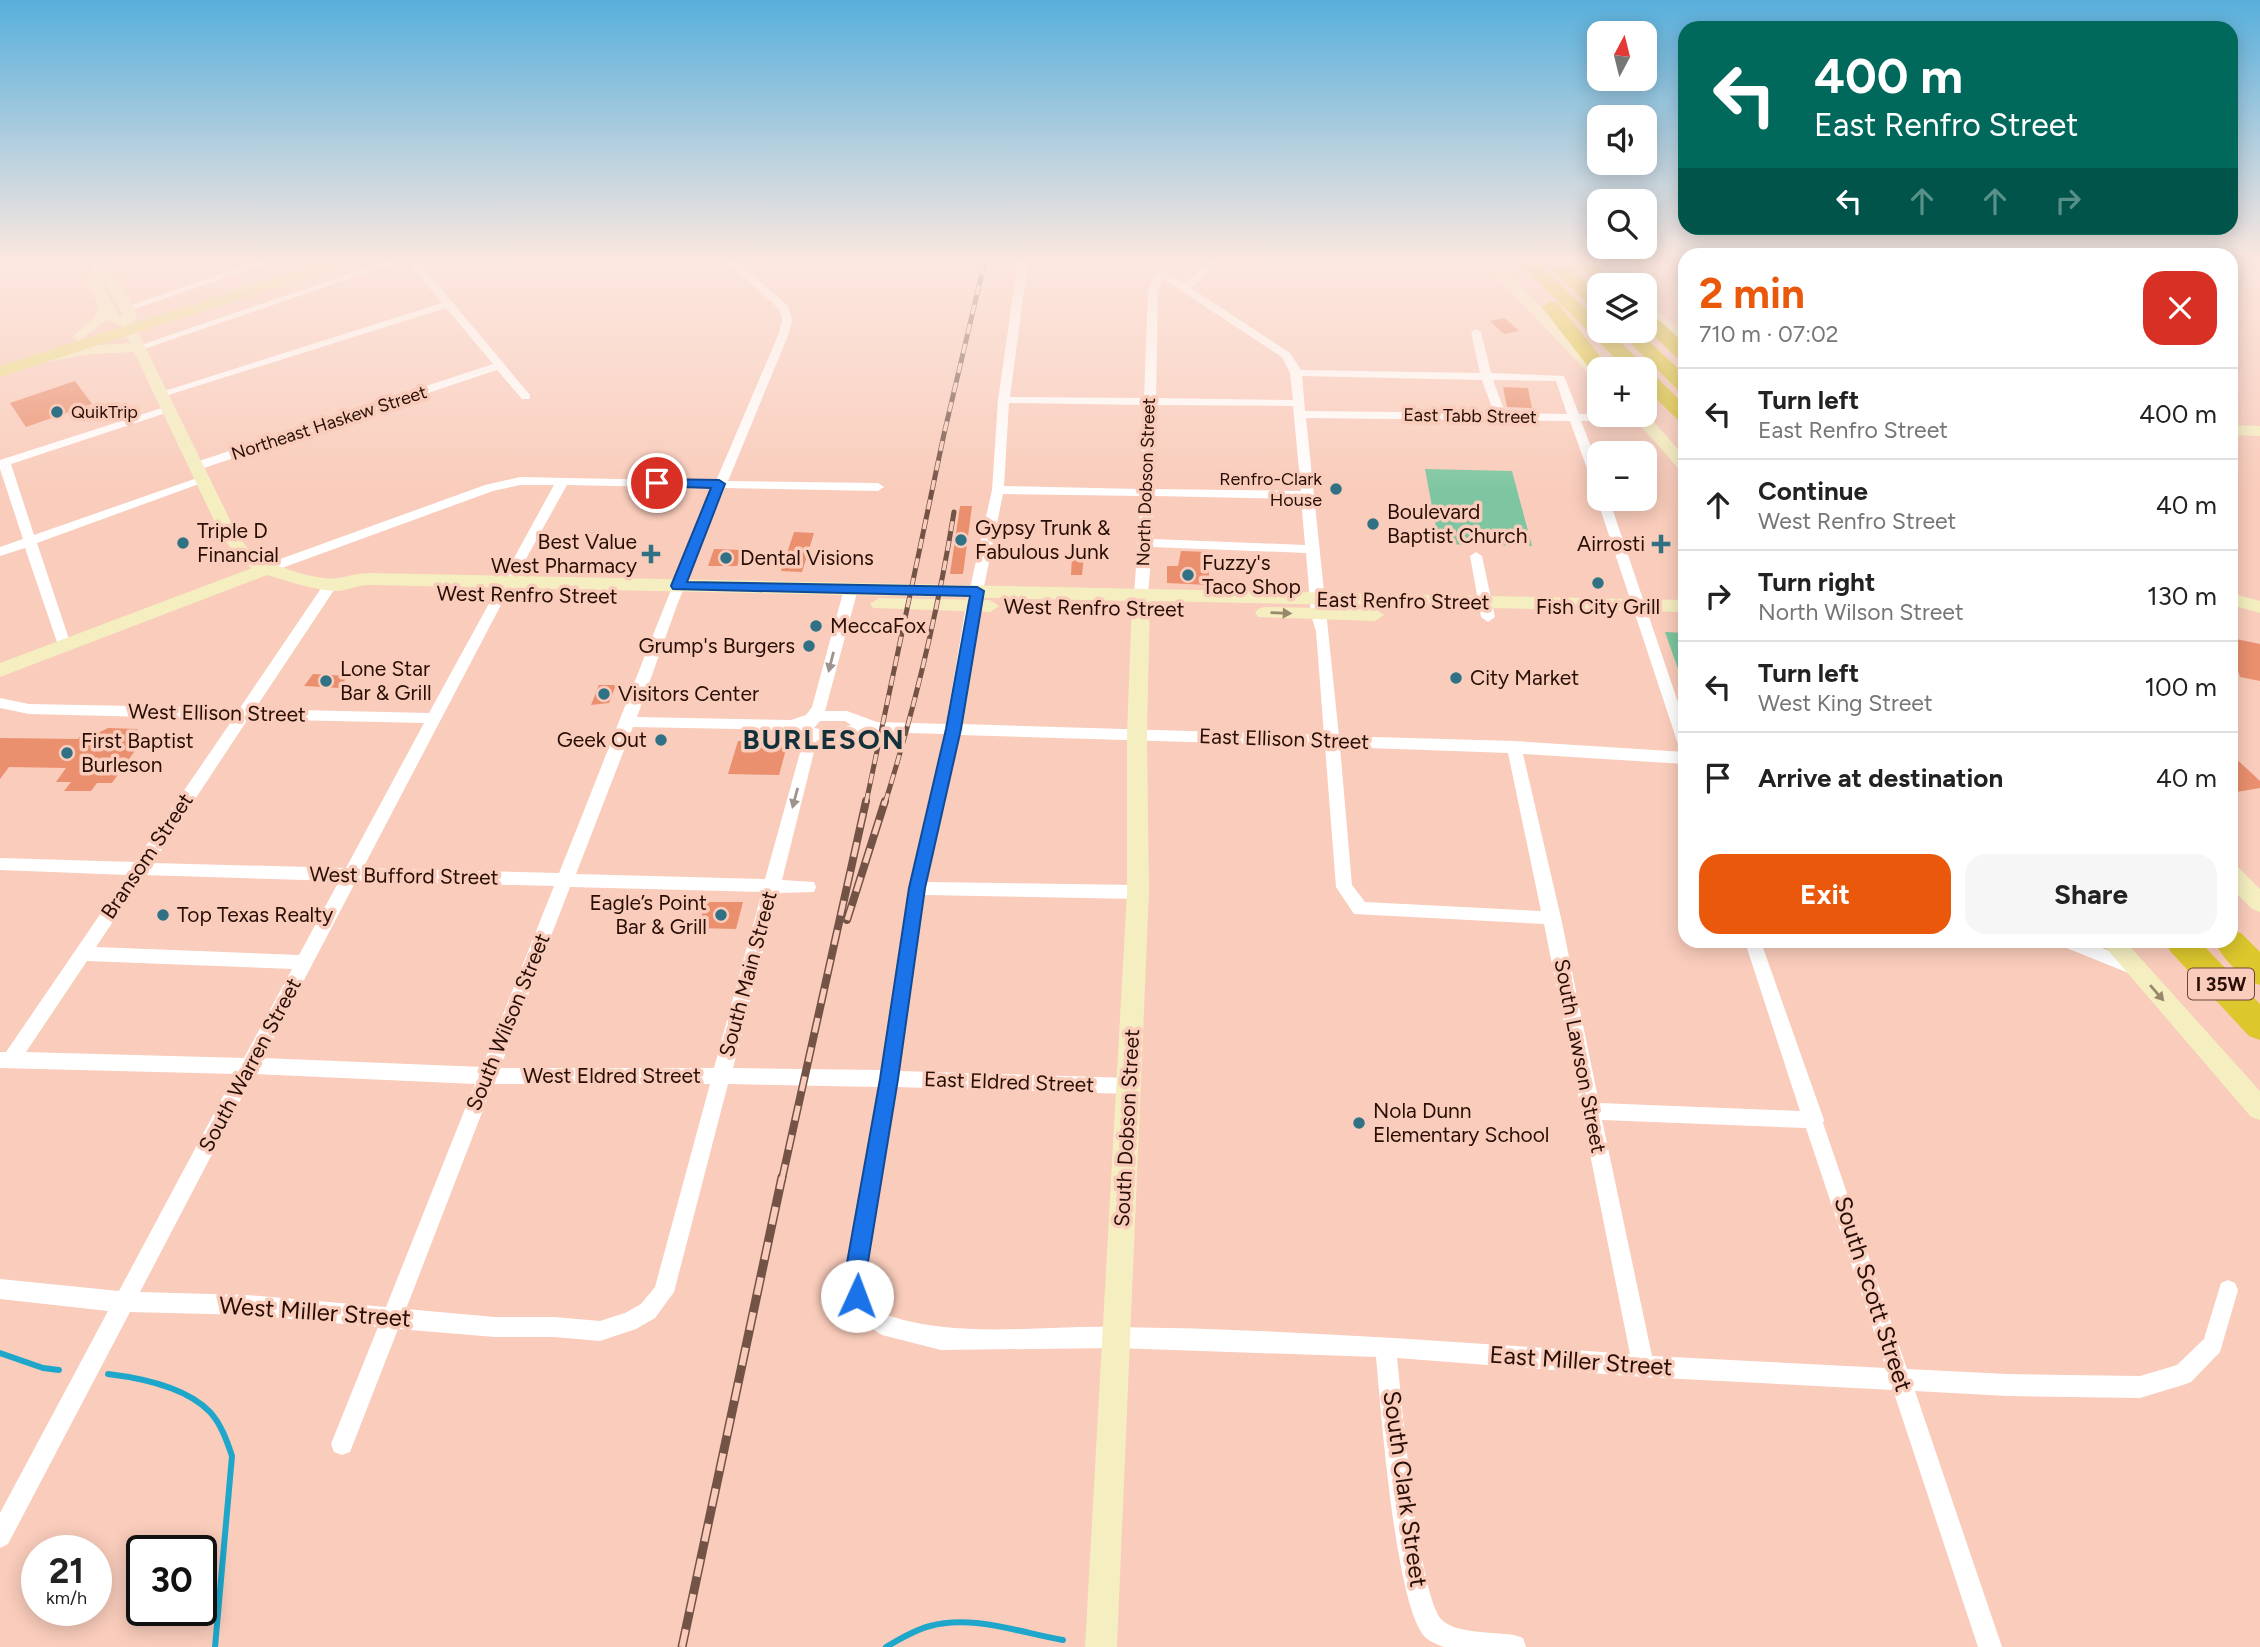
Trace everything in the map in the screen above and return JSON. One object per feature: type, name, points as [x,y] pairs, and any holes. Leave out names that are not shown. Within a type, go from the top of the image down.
[{"type":"highway","points":[[1575,337],[1591,357]]},
{"type":"highway","points":[[1604,337],[1625,357]]},
{"type":"highway","points":[[1640,343],[1678,379]]},
{"type":"highway","points":[[1657,389],[1678,409]]},
{"type":"highway","name":"I 35W","points":[[2187,948],[2260,1026]]},
{"type":"highway","name":"I 35W","points":[[2236,948],[2260,972]]},
{"type":"main road","points":[[0,363],[79,337]]},
{"type":"main road","points":[[0,372],[41,359],[90,337]]},
{"type":"main road","points":[[134,337],[227,531],[244,555],[266,569]]},
{"type":"main road","points":[[1561,337],[1587,364]]},
{"type":"main road","points":[[41,359],[91,350],[139,347]]},
{"type":"main road","points":[[2238,425],[2260,425]]},
{"type":"main road","points":[[1650,427],[1678,458]]},
{"type":"main road","points":[[2238,430],[2260,431]]},
{"type":"main road","points":[[0,670],[266,569]]},
{"type":"main road","name":"West Renfro Street","points":[[266,569],[306,580],[335,584],[342,592],[503,588],[1640,613],[1678,620]]},
{"type":"main road","points":[[2238,587],[2260,592]]},
{"type":"main road","name":"West Renfro Street","points":[[849,596],[911,590],[975,599]]},
{"type":"main road","points":[[2238,601],[2260,607]]},
{"type":"main road","name":"South Dobson Street","points":[[1101,1647],[1138,892],[1140,602]]},
{"type":"main road","points":[[1640,613],[1678,607]]},
{"type":"main road","points":[[2238,881],[2260,903]]},
{"type":"main road","points":[[2117,948],[2260,1109]]},
{"type":"street","points":[[139,347],[169,337]]},
{"type":"street","points":[[64,645],[2,463],[165,402],[353,337]]},
{"type":"street","points":[[476,337],[526,397]]},
{"type":"street","name":"South Wilson Street","points":[[342,1444],[676,592],[782,337]]},
{"type":"street","points":[[889,1079],[917,888],[953,729],[975,599],[998,490],[1004,400],[1013,337]]},
{"type":"street","name":"North Dobson Street","points":[[1140,602],[1146,543],[1152,337]]},
{"type":"street","points":[[1257,337],[1286,355],[1293,363],[1296,373],[1318,607],[1323,631],[1345,887],[1360,909],[1553,918]]},
{"type":"street","points":[[1477,337],[1486,376],[1502,417]]},
{"type":"street","name":"Northeast Haskew Street","points":[[0,552],[201,473],[500,365]]},
{"type":"street","points":[[1296,373],[1560,378],[1587,452]]},
{"type":"street","name":"East Tabb Street","points":[[1004,400],[1150,401],[1502,417],[1587,418]]},
{"type":"street","points":[[266,569],[505,483],[563,481],[878,487]]},
{"type":"street","name":"South Warren Street","points":[[0,1536],[503,588],[563,481]]},
{"type":"street","points":[[998,490],[1308,495]]},
{"type":"street","points":[[1608,511],[1678,724]]},
{"type":"street","points":[[1146,543],[1314,549]]},
{"type":"street","points":[[1476,556],[1486,610]]},
{"type":"street","name":"Bransom Street","points":[[6,1060],[82,954],[242,713],[335,584]]},
{"type":"street","name":"South Main Street","points":[[629,1322],[648,1311],[664,1292],[810,742],[809,725],[819,709],[849,596]]},
{"type":"street","name":"West Ellison Street","points":[[0,703],[29,709],[435,718]]},
{"type":"street","name":"East Ellison Street","points":[[627,722],[809,725],[817,735],[855,727],[879,727],[1333,740],[1514,747],[1678,758]]},
{"type":"street","name":"South Lawson Street","points":[[1514,747],[1553,918],[1643,1366]]},
{"type":"street","name":"West Bufford Street","points":[[0,864],[808,887]]},
{"type":"street","points":[[917,888],[1138,892]]},
{"type":"street","name":"South Scott Street","points":[[1755,948],[1990,1647]]},
{"type":"street","points":[[2084,948],[2137,970]]},
{"type":"street","points":[[82,954],[305,962]]},
{"type":"street","name":"West Eldred Street","points":[[6,1060],[250,1066],[487,1076],[804,1076]]},
{"type":"street","name":"East Eldred Street","points":[[804,1076],[1130,1086]]},
{"type":"street","name":"East Miller Street","points":[[889,1079],[856,1274],[857,1296],[867,1315],[879,1323],[941,1339],[1116,1337],[1385,1347],[1643,1366],[2007,1385],[2140,1387],[2183,1374],[2213,1345],[2228,1290]]},
{"type":"street","points":[[1590,1111],[1815,1121]]},
{"type":"street","name":"West Miller Street","points":[[0,1289],[123,1302],[247,1305],[495,1327],[554,1327],[600,1331],[629,1322]]},
{"type":"street","name":"South Clark Street","points":[[1385,1347],[1416,1586],[1430,1625],[1446,1637],[1514,1647]]},
{"type":"green space","points":[[1425,469],[1512,471],[1532,546],[1439,544]]},
{"type":"green space","points":[[1665,632],[1678,633],[1678,669]]},
{"type":"building","points":[[75,381],[92,404],[26,427],[10,403]]},
{"type":"building","points":[[1503,387],[1528,388],[1532,408],[1507,407]]},
{"type":"building","name":"Gypsy Trunk & Fabulous Junk","points":[[960,506],[972,506],[963,574],[950,574]]},
{"type":"building","points":[[794,532],[814,533],[802,572],[781,571]]},
{"type":"building","name":"Dental Visions","points":[[714,549],[743,550],[737,566],[708,566]]},
{"type":"building","name":"Fuzzy's Taco Shop","points":[[1181,551],[1209,552],[1209,585],[1167,583],[1167,566],[1178,566]]},
{"type":"building","points":[[1072,556],[1084,556],[1082,575],[1071,575]]},
{"type":"building","points":[[2238,639],[2260,644],[2260,681],[2240,677]]},
{"type":"building","name":"Lone Star Bar & Grill","points":[[313,674],[348,676],[339,688],[304,686]]},
{"type":"building","name":"Visitors Center","points":[[599,685],[616,685],[609,703],[591,705]]},
{"type":"building","name":"First Baptist Burleson","points":[[108,728],[137,729],[144,738],[112,783],[97,783],[91,791],[64,791],[71,782],[56,782],[66,768],[9,767],[0,779],[0,738],[78,739],[82,733],[98,733]]},
{"type":"building","points":[[738,741],[788,742],[779,775],[728,774]]},
{"type":"building","points":[[2238,761],[2260,781],[2260,788],[2238,792]]},
{"type":"building","name":"Eagle’s Point Bar & Grill","points":[[706,902],[743,902],[736,929],[698,928]]},
{"type":"waterway","points":[[0,1353],[43,1368],[59,1370]]},
{"type":"waterway","points":[[108,1374],[148,1381],[189,1396],[210,1412],[226,1439],[232,1456],[215,1647]]},
{"type":"waterway","points":[[886,1647],[924,1628],[962,1622],[1063,1640]]},
{"type":"railway","points":[[866,803],[967,337]]},
{"type":"railway","points":[[885,803],[925,659],[954,512]]},
{"type":"railway","points":[[782,1179],[866,801]]},
{"type":"railway","points":[[847,920],[885,801]]},
{"type":"railway","points":[[682,1647],[782,1177]]},
{"type":"place","name":"QuikTrip","points":[[57,412]]},
{"type":"place","name":"Renfro-Clark House","points":[[1336,489]]},
{"type":"place","name":"Boulevard Baptist Church","points":[[1373,524]]},
{"type":"place","name":"Gypsy Trunk & Fabulous Junk","points":[[961,540]]},
{"type":"place","name":"Triple D Financial","points":[[183,543]]},
{"type":"place","name":"Airrosti","points":[[1661,544]]},
{"type":"place","name":"Best Value West Pharmacy","points":[[651,554]]},
{"type":"place","name":"Dental Visions","points":[[726,558]]},
{"type":"place","name":"Fuzzy's Taco Shop","points":[[1188,575]]},
{"type":"place","name":"Fish City Grill","points":[[1598,583]]},
{"type":"place","name":"MeccaFox","points":[[816,626]]},
{"type":"place","name":"Grump's Burgers","points":[[809,646]]},
{"type":"place","name":"City Market","points":[[1456,678]]},
{"type":"place","name":"Lone Star Bar & Grill","points":[[326,681]]},
{"type":"place","name":"Visitors Center","points":[[604,694]]},
{"type":"place","name":"Geek Out","points":[[661,740]]},
{"type":"place","name":"First Baptist Burleson","points":[[67,753]]},
{"type":"place","name":"Top Texas Realty","points":[[163,915]]},
{"type":"place","name":"Eagle’s Point Bar & Grill","points":[[721,915]]},
{"type":"place","name":"Nola Dunn Elementary School","points":[[1359,1123]]},
{"type":"district","name":"BURLESON","points":[[824,739]]},
{"type":"route","points":[[657,483],[719,484],[678,586],[977,591],[953,729],[917,888],[889,1079],[856,1274],[857,1296]]}]
